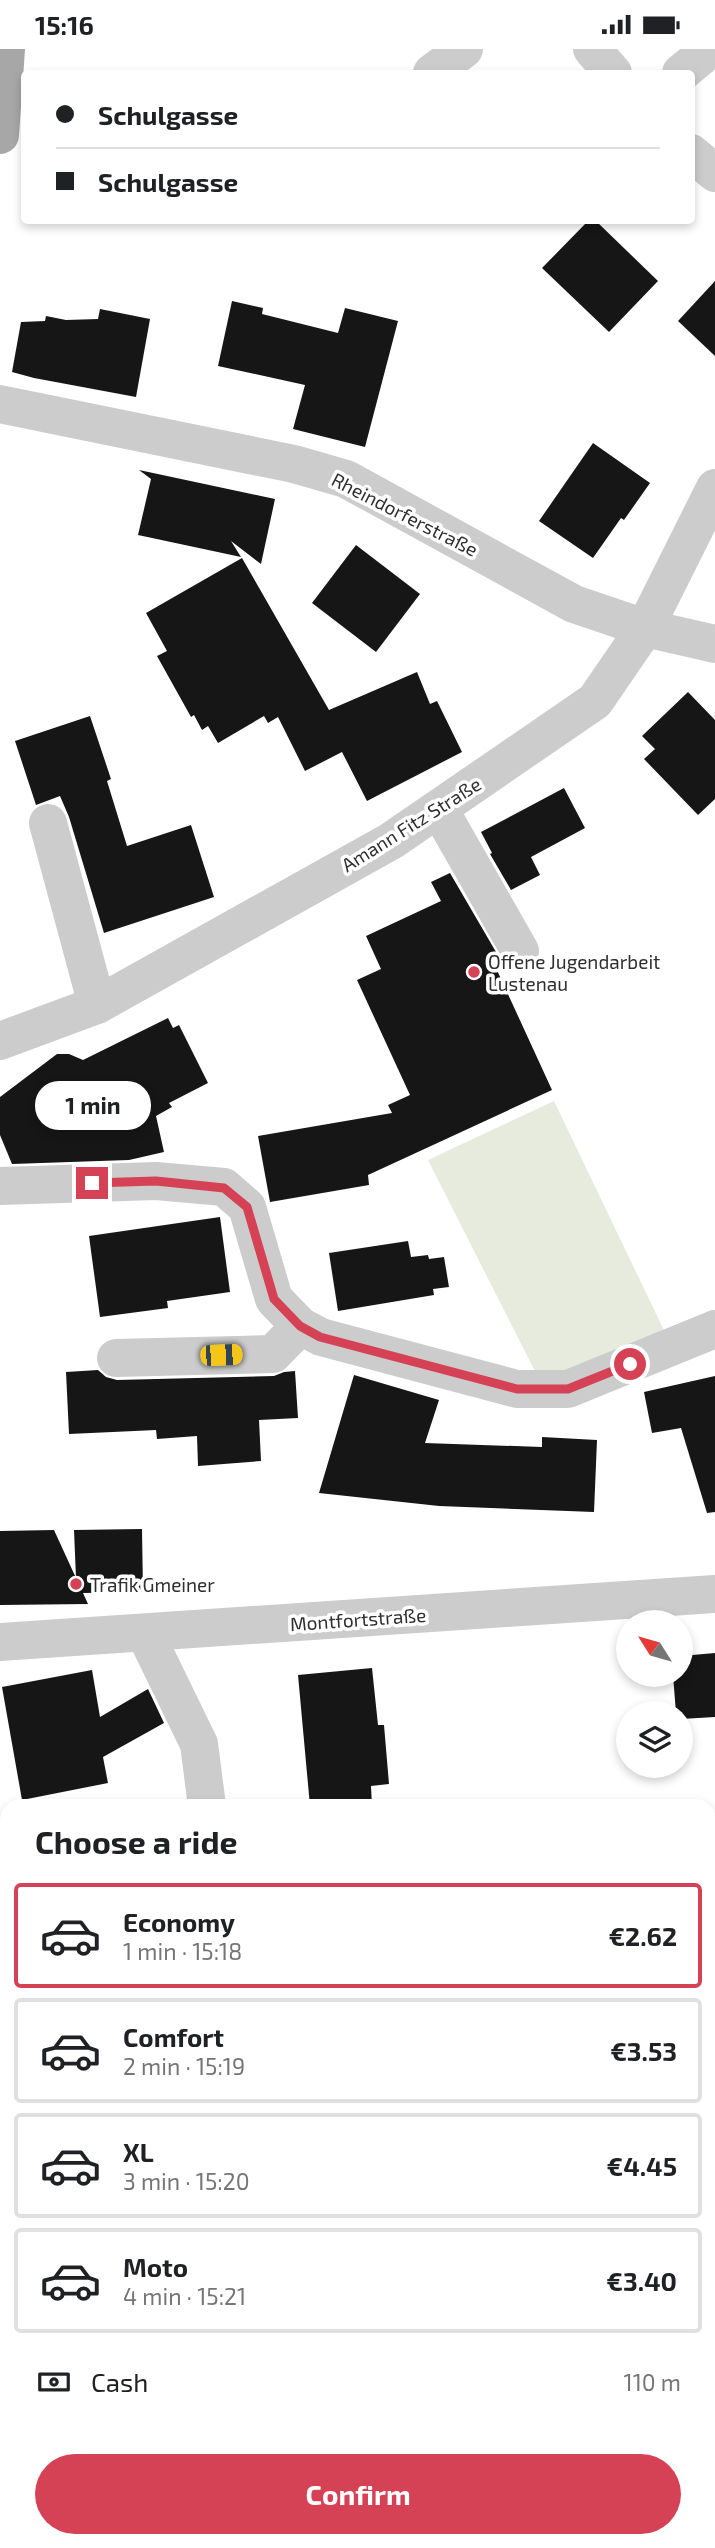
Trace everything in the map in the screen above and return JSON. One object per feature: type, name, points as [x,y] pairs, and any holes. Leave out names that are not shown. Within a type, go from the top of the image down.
[{"type":"main road","points":[[0,135],[6,49]]},
{"type":"street","points":[[436,70],[464,49]]},
{"type":"street","points":[[592,49],[611,70]]},
{"type":"street","points":[[685,70],[710,49]]},
{"type":"street","points":[[695,156],[715,173]]},
{"type":"street","name":"Rheindorferstraße","points":[[0,404],[294,464],[346,479],[574,604],[645,628],[715,644]]},
{"type":"street","name":"Amann Fitz Straße","points":[[0,1041],[97,1005],[391,841],[595,701],[645,628],[715,488]]},
{"type":"street","points":[[439,809],[520,951]]},
{"type":"street","points":[[48,823],[97,1005]]},
{"type":"street","points":[[0,1186],[156,1181],[224,1188],[247,1207],[274,1299],[300,1326],[320,1337],[517,1389],[568,1389],[715,1329]]},
{"type":"street","points":[[116,1358],[273,1354],[300,1326]]},
{"type":"street","name":"Montfortstraße","points":[[0,1642],[715,1594]]},
{"type":"street","points":[[145,1633],[200,1744],[206,1799]]},
{"type":"shaded area","points":[[554,1101],[672,1347],[544,1389],[428,1160]]},
{"type":"building","points":[[585,224],[599,224],[658,281],[609,332],[542,268]]},
{"type":"building","points":[[715,281],[715,356],[678,321]]},
{"type":"building","points":[[232,301],[263,308],[262,314],[338,333],[345,308],[398,321],[365,447],[293,429],[305,385],[218,366]]},
{"type":"building","points":[[100,309],[150,319],[136,397],[12,372],[21,322],[45,321],[46,316],[66,320],[98,319]]},
{"type":"building","points":[[593,443],[650,483],[593,558],[539,521]]},
{"type":"building","points":[[139,470],[275,499],[261,564],[231,541],[241,557],[138,535],[151,479]]},
{"type":"building","points":[[356,545],[420,594],[376,652],[312,603]]},
{"type":"building","points":[[242,558],[329,710],[417,672],[430,704],[437,701],[462,752],[367,801],[342,752],[305,771],[278,717],[268,723],[264,716],[218,743],[208,726],[202,730],[194,715],[191,717],[157,656],[167,651],[146,613]]},
{"type":"building","points":[[688,692],[715,720],[715,799],[698,815],[644,759],[655,749],[642,736]]},
{"type":"building","points":[[90,716],[111,779],[107,781],[127,846],[191,825],[214,897],[104,933],[69,817],[60,796],[36,805],[15,741]]},
{"type":"building","points":[[564,788],[585,828],[531,857],[540,875],[511,890],[490,854],[492,853],[481,832]]},
{"type":"building","points":[[450,873],[496,952],[490,955],[552,1090],[368,1175],[369,1185],[270,1202],[258,1136],[392,1113],[388,1105],[410,1095],[357,980],[381,969],[366,936],[441,901],[431,882]]},
{"type":"building","points":[[168,1018],[173,1028],[179,1025],[208,1083],[169,1103],[172,1107],[156,1116],[164,1152],[129,1160],[12,1164],[0,1135],[0,1097],[57,1054],[69,1054],[83,1060]]},
{"type":"building","points":[[220,1217],[230,1292],[167,1301],[168,1308],[100,1317],[89,1236]]},
{"type":"building","points":[[408,1241],[411,1257],[444,1257],[449,1287],[433,1289],[434,1295],[338,1311],[329,1253]]},
{"type":"building","points":[[98,1370],[106,1377],[117,1380],[274,1376],[295,1371],[298,1418],[259,1420],[261,1461],[198,1466],[197,1436],[157,1439],[156,1430],[69,1434],[66,1372]]},
{"type":"building","points":[[354,1375],[439,1400],[425,1443],[542,1447],[542,1437],[597,1440],[594,1512],[439,1506],[319,1493]]},
{"type":"building","points":[[715,1376],[715,1512],[707,1513],[681,1428],[652,1433],[644,1392]]},
{"type":"building","points":[[142,1529],[143,1592],[83,1593],[88,1604],[0,1605],[0,1531],[54,1530],[76,1578],[74,1530]]},
{"type":"building","points":[[715,1653],[715,1717],[693,1718],[693,1701],[675,1701],[674,1687],[693,1687],[693,1655]]},
{"type":"building","points":[[372,1668],[378,1725],[384,1725],[389,1784],[371,1786],[372,1799],[309,1799],[298,1675]]},
{"type":"building","points":[[92,1670],[100,1717],[148,1689],[164,1723],[103,1757],[108,1783],[22,1799],[2,1687]]},
{"type":"place","name":"Offene Jugendarbeit Lustenau","points":[[474,972]]},
{"type":"place","name":"Trafik Gmeiner","points":[[76,1584]]},
{"type":"route","points":[[92,1183],[156,1181],[224,1188],[247,1207],[274,1299],[300,1326],[320,1337],[517,1389],[568,1389],[630,1364]]}]
